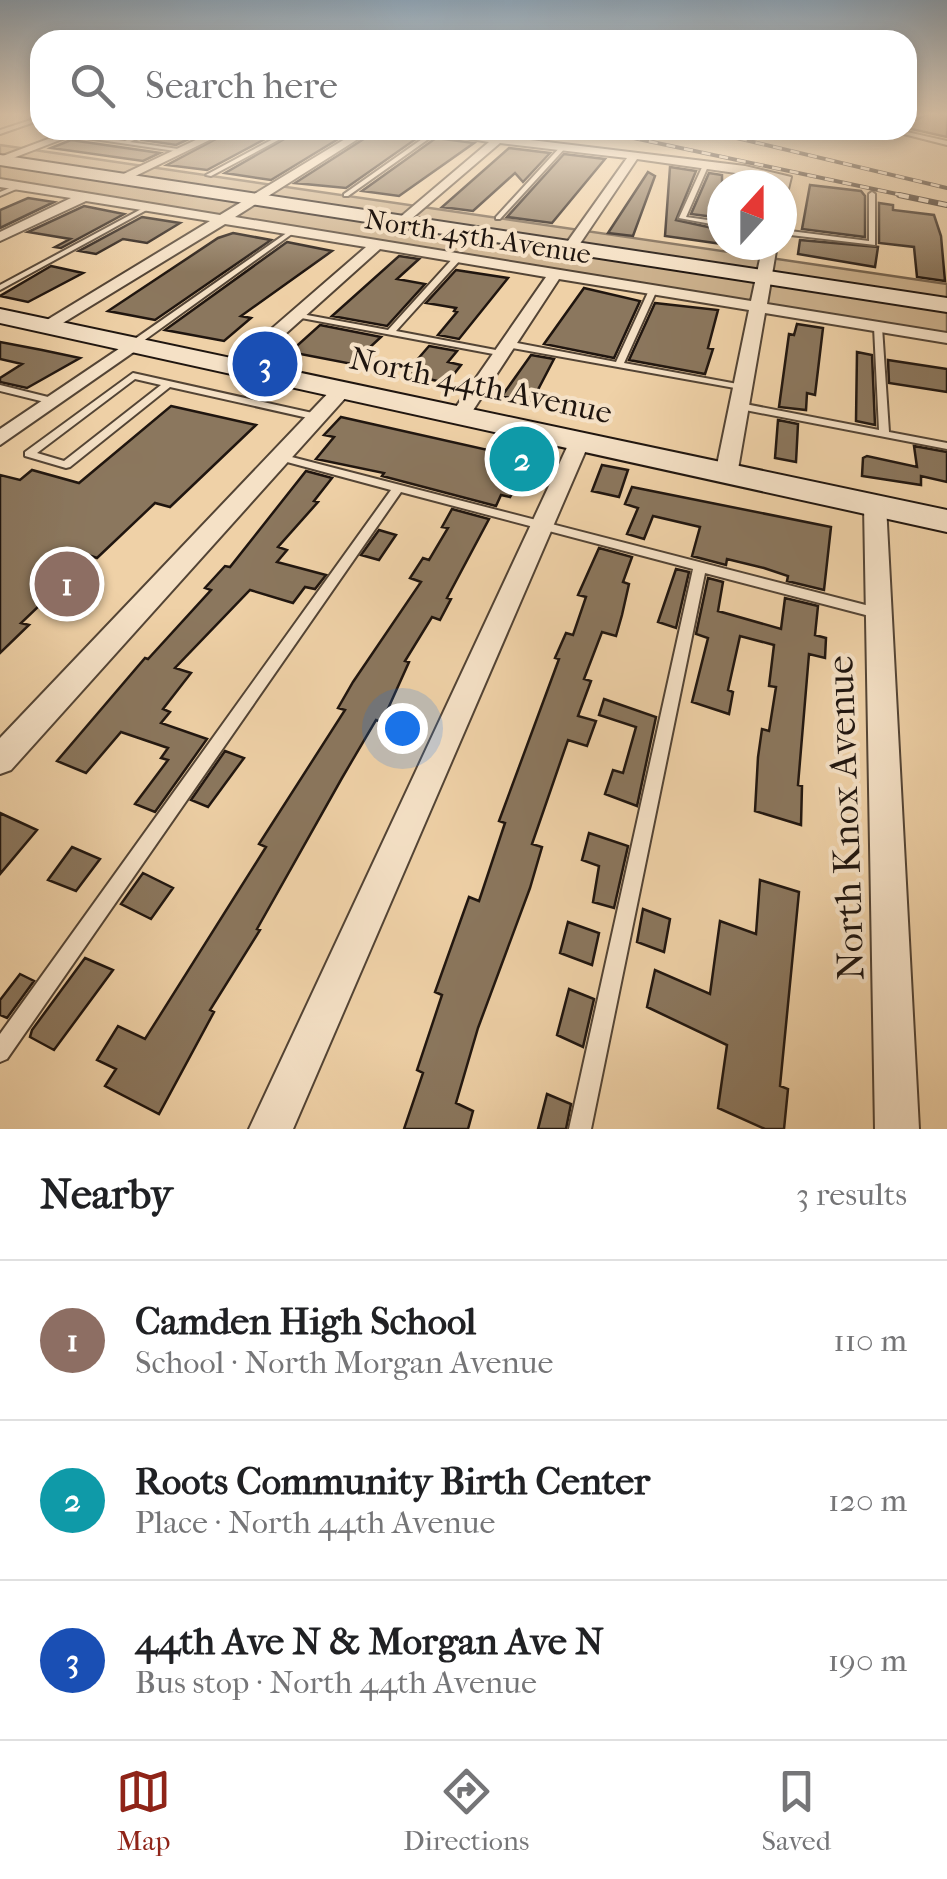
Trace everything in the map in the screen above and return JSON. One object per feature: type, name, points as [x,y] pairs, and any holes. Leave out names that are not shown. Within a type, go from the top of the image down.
[{"type":"street","points":[[46,167],[947,306]]},
{"type":"street","points":[[122,178],[146,167]]},
{"type":"street","points":[[48,327],[306,167]]},
{"type":"street","points":[[403,222],[466,167]]},
{"type":"street","points":[[570,248],[627,167]]},
{"type":"street","name":"North 45th Avenue","points":[[0,183],[947,338]]},
{"type":"street","points":[[0,237],[84,196]]},
{"type":"street","points":[[237,368],[377,245]]},
{"type":"street","points":[[726,475],[767,260]]},
{"type":"street","points":[[459,417],[554,274]]},
{"type":"street","name":"North 44th Avenue","points":[[0,316],[947,521]]},
{"type":"street","points":[[0,439],[132,345]]},
{"type":"street","points":[[0,760],[341,390]]},
{"type":"street","points":[[270,1129],[579,443]]},
{"type":"street","name":"North Knox Avenue","points":[[875,505],[897,1129]]},
{"type":"lane","points":[[209,174],[223,167]]},
{"type":"lane","points":[[346,196],[387,167]]},
{"type":"lane","points":[[498,218],[545,167]]},
{"type":"lane","points":[[705,167],[682,218],[707,222]]},
{"type":"lane","points":[[0,194],[19,186]]},
{"type":"lane","points":[[797,234],[873,244],[872,194]]},
{"type":"lane","points":[[0,288],[149,207]]},
{"type":"lane","points":[[132,345],[293,231]]},
{"type":"lane","points":[[390,333],[458,258]]},
{"type":"lane","points":[[619,364],[653,290]]},
{"type":"lane","points":[[296,316],[619,364],[884,434],[947,446]]},
{"type":"lane","points":[[878,326],[884,434]]},
{"type":"lane","points":[[168,384],[66,464],[29,454],[134,376],[316,417]]},
{"type":"lane","points":[[0,388],[53,401]]},
{"type":"lane","points":[[280,457],[881,614]]},
{"type":"lane","points":[[0,1052],[396,490]]},
{"type":"lane","points":[[580,1129],[700,568]]},
{"type":"shaded area","points":[[0,167],[148,167],[707,249],[707,260],[783,260],[947,284],[947,334],[0,180]]},
{"type":"building","points":[[236,167],[293,167],[271,180],[225,173]]},
{"type":"building","points":[[320,167],[376,167],[346,188],[295,183]]},
{"type":"building","points":[[396,167],[440,167],[399,196],[362,191]]},
{"type":"building","points":[[488,167],[537,167],[523,182],[515,173],[473,211],[442,207]]},
{"type":"building","points":[[553,167],[599,167],[552,223],[507,217]]},
{"type":"building","points":[[670,167],[696,171],[676,220],[707,227],[707,242],[665,236]]},
{"type":"building","points":[[648,172],[655,176],[633,236],[608,233]]},
{"type":"building","points":[[707,178],[707,216],[691,214]]},
{"type":"building","points":[[810,185],[861,191],[865,196],[865,237],[802,229]]},
{"type":"building","points":[[28,198],[54,202],[0,228],[0,210]]},
{"type":"building","points":[[879,203],[893,205],[893,210],[934,215],[941,236],[945,281],[917,277],[914,247],[879,243]]},
{"type":"building","points":[[84,206],[124,214],[61,248],[55,247],[70,239],[28,232]]},
{"type":"building","points":[[142,217],[180,223],[147,243],[123,239],[96,254],[79,251]]},
{"type":"building","points":[[233,233],[271,240],[155,320],[108,311],[218,238]]},
{"type":"building","points":[[800,240],[878,247],[875,267],[798,254]]},
{"type":"building","points":[[287,242],[332,251],[241,316],[251,318],[224,341],[165,330]]},
{"type":"building","points":[[399,256],[419,259],[397,279],[425,284],[387,326],[332,316]]},
{"type":"building","points":[[51,266],[83,273],[28,302],[0,296]]},
{"type":"building","points":[[456,270],[508,278],[459,339],[438,335],[457,312],[456,308],[426,303]]},
{"type":"building","points":[[584,288],[640,301],[614,358],[544,344]]},
{"type":"building","points":[[655,303],[718,310],[705,374],[629,360]]},
{"type":"building","points":[[797,324],[823,328],[815,395],[807,393],[806,410],[779,407],[789,334],[794,335]]},
{"type":"building","points":[[320,325],[381,337],[352,364],[290,352]]},
{"type":"building","points":[[0,342],[80,358],[27,388],[0,382],[0,378],[22,364],[0,359]]},
{"type":"building","points":[[429,346],[457,351],[448,362],[461,365],[447,383],[405,374]]},
{"type":"building","points":[[857,352],[872,355],[875,425],[856,421]]},
{"type":"building","points":[[531,355],[554,359],[531,403],[502,396]]},
{"type":"building","points":[[888,360],[947,369],[947,392],[889,383]]},
{"type":"building","points":[[171,406],[256,425],[170,507],[155,503],[97,558],[91,556],[21,623],[29,625],[0,653],[0,475],[20,480],[32,470],[79,483]]},
{"type":"building","points":[[341,417],[510,455],[516,445],[540,450],[510,497],[501,495],[496,506],[382,476],[384,473],[316,459],[334,437],[324,435]]},
{"type":"building","points":[[778,420],[798,424],[796,462],[775,458]]},
{"type":"building","points":[[914,446],[947,452],[947,482],[921,476],[921,485],[862,476],[863,458],[867,456],[917,467]]},
{"type":"building","points":[[602,465],[628,470],[619,497],[592,491]]},
{"type":"building","points":[[306,471],[332,478],[314,501],[318,502],[278,547],[287,550],[277,562],[326,575],[315,589],[305,587],[293,603],[250,590],[175,668],[191,673],[163,709],[170,712],[161,723],[207,739],[155,812],[135,804],[168,760],[161,758],[168,748],[121,732],[86,773],[57,761],[145,658],[211,590],[205,588],[225,566],[230,567]]},
{"type":"building","points":[[632,487],[831,527],[824,590],[787,581],[788,576],[764,568],[727,559],[726,565],[692,556],[700,527],[653,516],[644,539],[627,534],[638,508],[625,504]]},
{"type":"building","points":[[452,509],[489,519],[447,598],[451,599],[440,620],[432,617],[405,661],[409,662],[382,722],[376,720],[257,929],[260,930],[210,1010],[214,1012],[159,1114],[105,1086],[116,1069],[97,1060],[118,1026],[145,1039],[266,847],[259,844],[345,710],[338,708],[353,682],[421,582],[410,578],[423,558],[429,560],[448,528],[442,527]]},
{"type":"building","points":[[379,530],[396,535],[379,560],[361,555]]},
{"type":"building","points":[[599,548],[632,557],[623,582],[629,584],[616,636],[602,632],[584,679],[591,681],[578,716],[596,721],[587,746],[568,740],[532,844],[542,847],[530,888],[478,1028],[456,1103],[473,1111],[468,1129],[404,1129],[423,1073],[417,1070],[442,995],[435,992],[469,897],[479,901],[505,823],[499,821],[559,659],[555,658],[566,633],[573,635],[586,597],[578,595]]},
{"type":"building","points":[[676,569],[689,572],[676,628],[658,622]]},
{"type":"building","points":[[708,578],[723,582],[718,611],[781,629],[785,598],[818,606],[815,635],[826,638],[825,658],[809,654],[798,785],[802,786],[801,825],[755,811],[762,729],[769,731],[776,687],[769,686],[774,645],[740,636],[728,690],[733,692],[729,714],[692,702],[708,638],[696,634]]},
{"type":"building","points":[[604,699],[656,717],[637,806],[605,794],[613,770],[623,773],[636,727],[599,715]]},
{"type":"building","points":[[225,751],[244,758],[208,807],[191,800]]},
{"type":"building","points":[[0,813],[37,830],[0,874]]},
{"type":"building","points":[[589,833],[628,846],[614,908],[593,902],[599,866],[582,860]]},
{"type":"building","points":[[72,847],[100,859],[76,891],[48,880]]},
{"type":"building","points":[[143,873],[173,888],[151,919],[121,904]]},
{"type":"building","points":[[760,880],[799,892],[780,1086],[788,1089],[784,1129],[765,1129],[718,1108],[727,1045],[647,1007],[655,970],[710,994],[720,921],[756,934]]},
{"type":"building","points":[[643,909],[670,919],[664,952],[637,942]]},
{"type":"building","points":[[568,922],[599,933],[592,965],[560,953]]},
{"type":"building","points":[[85,958],[113,970],[54,1050],[30,1037],[32,1030]]},
{"type":"building","points":[[20,974],[34,981],[7,1018],[0,1015],[0,1000]]},
{"type":"building","points":[[569,989],[594,999],[583,1047],[557,1035]]},
{"type":"building","points":[[547,1094],[571,1104],[566,1129],[538,1129]]},
{"type":"railway","points":[[768,167],[911,197]]},
{"type":"railway","points":[[857,167],[947,188]]},
{"type":"railway","points":[[899,195],[947,205]]},
{"type":"place","name":"44th Ave N & Morgan Ave N","points":[[265,364]]},
{"type":"place","name":"Roots Community Birth Center","points":[[522,459]]},
{"type":"place","name":"Camden High School","points":[[67,584]]}]
